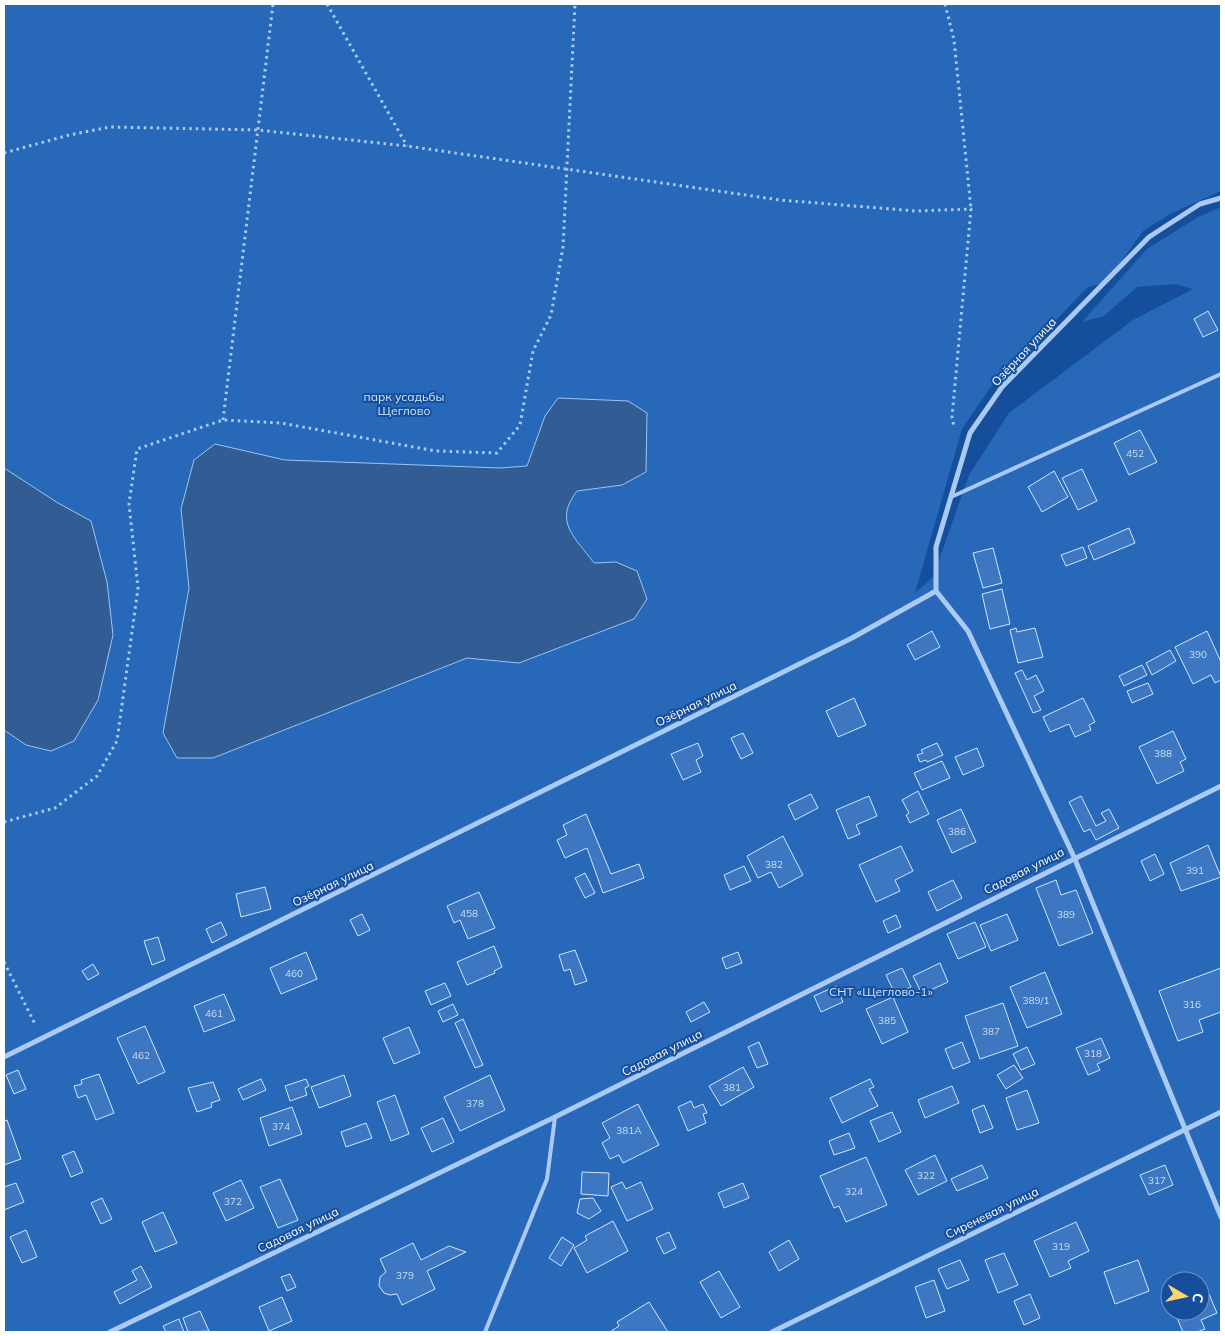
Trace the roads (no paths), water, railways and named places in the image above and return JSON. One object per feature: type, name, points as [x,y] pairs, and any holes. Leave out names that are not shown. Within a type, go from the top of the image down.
[{"type":"street","name":"Озёрная улица","points":[[4,1057],[844,643],[936,591],[936,546],[970,433],[1009,380],[1149,237],[1200,204],[1221,198]]},
{"type":"street","points":[[936,591],[968,631],[1074,858],[1221,1217]]},
{"type":"street","name":"Садовая улица","points":[[110,1332],[555,1118],[1221,786]]},
{"type":"street","name":"Сиреневая улица","points":[[772,1332],[1221,1112]]},
{"type":"lane","points":[[951,497],[1221,374]]},
{"type":"lane","points":[[485,1332],[547,1179],[555,1118]]},
{"type":"park label","name":"парк усадьбы Щеглово","points":[[404,404]]},
{"type":"park label","name":"СНТ «Щеглово-1»","points":[[881,992]]}]
